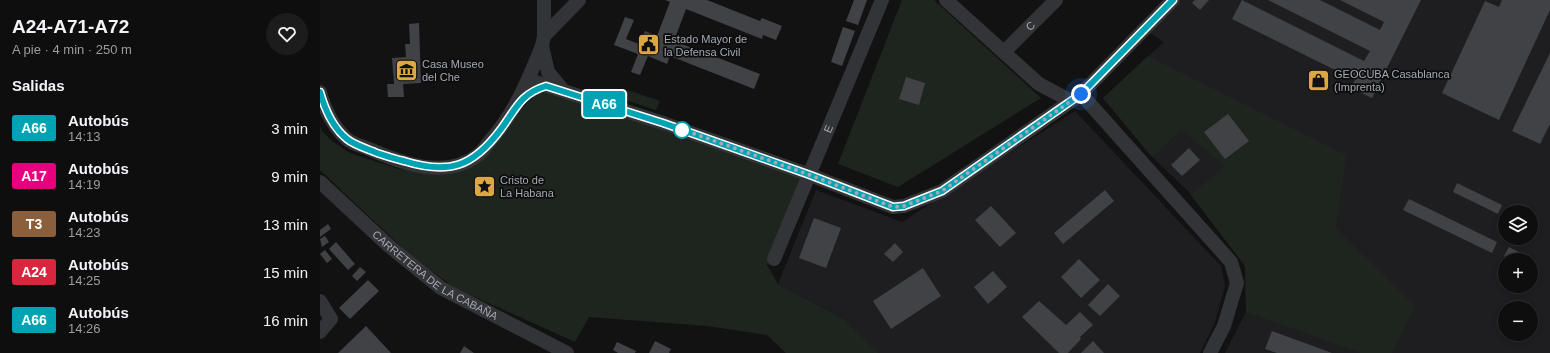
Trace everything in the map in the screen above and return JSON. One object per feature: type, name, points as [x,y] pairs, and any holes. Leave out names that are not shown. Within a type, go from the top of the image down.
[{"type":"street","points":[[544,0],[543,41],[548,72],[563,90]]},
{"type":"street","points":[[320,92],[329,119],[347,140],[381,154],[415,165],[433,168],[457,166],[479,154],[500,129],[517,104],[543,41],[579,0]]},
{"type":"street","name":"E","points":[[774,259],[882,0]]},
{"type":"street","points":[[946,0],[1039,84],[1076,97],[1231,262],[1237,283],[1224,326],[1210,353]]},
{"type":"street","name":"C","points":[[1004,52],[1056,0]]},
{"type":"street","points":[[528,80],[663,123],[810,175],[893,207],[904,206],[942,191],[1076,97],[1173,0]]},
{"type":"street","points":[[517,104],[534,90],[546,86]]},
{"type":"street","name":"CARRETERA DE LA CABAÑA","points":[[320,182],[389,246],[441,288],[565,352]]},
{"type":"street","points":[[320,301],[331,318],[320,332]]},
{"type":"shaded area","points":[[902,0],[934,0],[1041,98],[898,187],[838,164]]},
{"type":"shaded area","points":[[1173,0],[1550,0],[1550,353],[1225,353],[1246,312],[1245,266],[1187,190],[1152,157],[1103,98],[1164,42],[1144,29]]},
{"type":"shaded area","points":[[1148,56],[1346,155],[1336,228],[1415,306],[1392,353],[1361,353],[1246,312],[1245,266],[1191,195],[1225,166],[1181,130],[1152,157],[1103,98]]},
{"type":"shaded area","points":[[627,90],[660,101],[656,110],[623,99]]},
{"type":"shaded area","points":[[554,92],[801,179],[767,265],[778,284],[844,319],[879,353],[786,353],[767,335],[707,326],[589,317],[575,342],[455,288],[411,256],[320,170],[320,126],[322,131],[332,141],[350,153],[399,169],[438,173],[488,153],[523,107],[537,93]]},
{"type":"shaded area","points":[[1075,111],[1221,266],[1225,287],[1215,322],[1200,353],[879,353],[844,319],[778,284],[816,190],[902,222]]},
{"type":"building","name":"Estado Mayor de la Defensa Civil","points":[[665,0],[707,0],[760,21],[762,18],[782,26],[776,40],[763,35],[762,39],[686,9],[674,41],[760,74],[754,89],[670,56],[667,64],[648,56],[640,75],[631,72],[638,54],[614,45],[625,17],[634,20],[626,39],[639,44],[645,31],[657,36],[670,2]]},
{"type":"building","points":[[854,0],[867,0],[858,25],[846,21]]},
{"type":"building","points":[[1195,0],[1209,0],[1200,10],[1192,3]]},
{"type":"building","points":[[1242,0],[1364,61],[1370,51],[1268,0],[1320,0],[1380,30],[1384,22],[1340,0],[1421,0],[1372,98],[1351,88],[1355,80],[1232,19]]},
{"type":"building","points":[[1502,0],[1550,0],[1550,10],[1499,120],[1442,93],[1485,1],[1499,7]]},
{"type":"building","name":"Casa Museo del Che","points":[[419,23],[421,83],[403,84],[404,97],[388,97],[387,84],[394,84],[392,58],[406,57],[405,44],[410,44],[409,24]]},
{"type":"building","points":[[843,27],[855,31],[842,66],[831,62]]},
{"type":"building","points":[[1550,53],[1550,124],[1540,144],[1512,131]]},
{"type":"building","points":[[906,77],[925,83],[919,105],[899,99]]},
{"type":"building","points":[[1228,114],[1249,141],[1225,159],[1204,132]]},
{"type":"building","points":[[1189,148],[1200,160],[1182,176],[1171,165]]},
{"type":"building","points":[[1457,183],[1502,205],[1498,205],[1498,214],[1453,192]]},
{"type":"building","points":[[1105,190],[1114,201],[1063,244],[1054,233]]},
{"type":"building","points":[[1409,199],[1497,242],[1492,253],[1403,210]]},
{"type":"building","points":[[991,206],[1016,233],[1000,247],[975,220]]},
{"type":"building","points":[[814,218],[841,228],[826,268],[799,258]]},
{"type":"building","points":[[328,224],[331,229],[320,237],[320,230]]},
{"type":"building","points":[[325,236],[329,242],[322,247],[320,239]]},
{"type":"building","points":[[336,242],[355,264],[348,270],[329,249]]},
{"type":"building","points":[[895,243],[903,252],[893,262],[884,254]]},
{"type":"building","points":[[1509,247],[1521,253],[1506,253]]},
{"type":"building","points":[[325,250],[332,259],[327,263],[320,254]]},
{"type":"building","points":[[1079,259],[1100,280],[1081,298],[1061,277]]},
{"type":"building","points":[[360,267],[366,272],[357,281],[352,276]]},
{"type":"building","points":[[923,268],[941,296],[891,329],[873,301]]},
{"type":"building","points":[[993,271],[1007,287],[988,304],[974,287]]},
{"type":"building","points":[[368,280],[379,291],[350,319],[339,308]]},
{"type":"building","points":[[1108,284],[1120,296],[1100,316],[1088,305]]},
{"type":"building","points":[[1039,301],[1066,325],[1080,312],[1093,325],[1080,337],[1081,339],[1068,353],[1059,353],[1022,317]]},
{"type":"building","points":[[366,326],[391,353],[338,353]]},
{"type":"building","points":[[1272,331],[1332,353],[1277,353],[1265,349]]},
{"type":"building","points":[[655,341],[671,349],[669,353],[649,353]]},
{"type":"building","points":[[1093,341],[1104,353],[1081,353]]},
{"type":"building","points":[[617,342],[636,351],[635,353],[618,353],[613,350]]},
{"type":"building","points":[[464,346],[474,353],[460,353]]},
{"type":"bus line","name":"A66","points":[[320,92],[329,119],[347,140],[381,154],[415,165],[433,168],[457,166],[468,161],[479,154],[500,129],[517,104],[534,90],[546,86],[563,90],[663,123],[810,175],[893,207],[904,206],[942,191],[1081,94],[1173,0]]},
{"type":"place","name":"Estado Mayor de la Defensa Civil","points":[[649,45]]},
{"type":"place","name":"Casa Museo del Che","points":[[407,70]]},
{"type":"place","name":"GEOCUBA Casablanca (Imprenta)","points":[[1319,80]]},
{"type":"place","name":"Cristo de La Habana","points":[[484,186]]},
{"type":"route","points":[[682,130],[678,128],[810,175],[893,207],[904,206],[942,191],[1081,94]]}]
